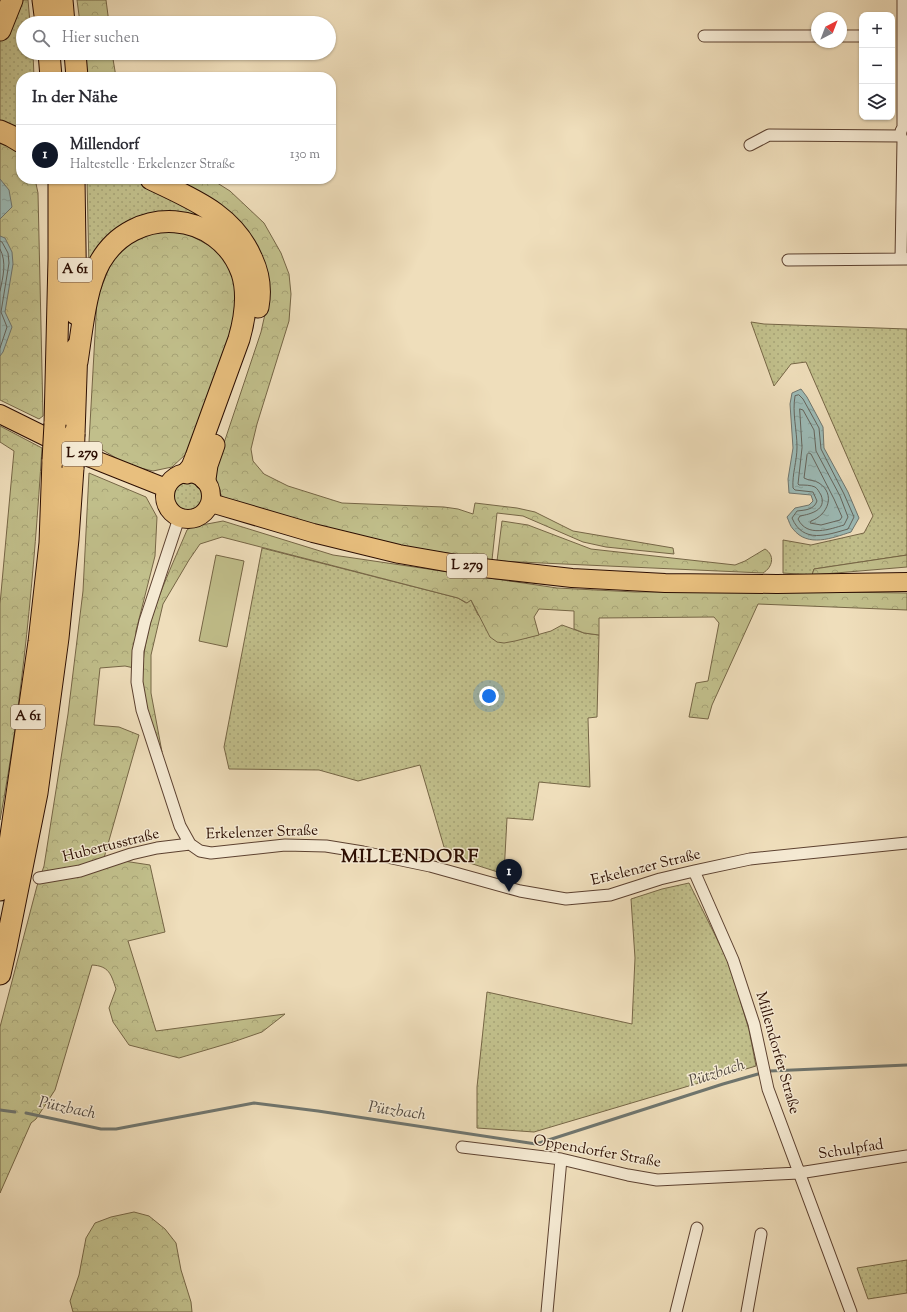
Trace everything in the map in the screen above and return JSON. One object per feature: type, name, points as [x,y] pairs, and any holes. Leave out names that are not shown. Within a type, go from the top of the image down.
[{"type":"highway","points":[[0,30],[12,0]]},
{"type":"highway","points":[[43,0],[45,16]]},
{"type":"highway","points":[[50,60],[51,72]]},
{"type":"highway","points":[[67,60],[68,72]]},
{"type":"highway","points":[[76,60],[77,72]]},
{"type":"highway","points":[[0,132],[16,139]]},
{"type":"highway","points":[[46,184],[59,259]]},
{"type":"highway","name":"A 61","points":[[0,890],[9,849],[39,642],[50,543],[55,424],[59,259],[58,184]]},
{"type":"highway","name":"A 61","points":[[0,974],[37,793],[58,638],[68,539],[73,468],[77,362],[74,184]]},
{"type":"highway","points":[[77,362],[88,294],[93,278],[100,262],[108,250],[118,240],[140,226],[154,222],[175,221],[202,229],[223,244],[232,253],[242,275],[246,301],[244,320],[239,339],[192,467],[196,476],[208,460],[252,339],[259,300],[258,275],[248,250],[238,234],[228,224],[217,214],[199,203],[161,184]]},
{"type":"main road","name":"L 279","points":[[0,414],[83,455],[166,488]]},
{"type":"main road","points":[[180,474],[196,476],[211,490],[211,503],[208,510],[202,516],[187,520],[179,518],[173,515],[168,509],[165,496],[166,488],[174,478],[180,474]]},
{"type":"main road","name":"L 279","points":[[211,503],[314,533],[399,554],[482,568],[572,578],[665,583],[777,584],[907,582]]},
{"type":"street","points":[[788,260],[904,259],[905,36],[903,0]]},
{"type":"street","points":[[704,36],[811,36]]},
{"type":"street","points":[[847,36],[859,36]]},
{"type":"street","points":[[750,145],[769,135],[904,134]]},
{"type":"street","name":"Erkelenzer Straße","points":[[179,518],[145,621],[138,651],[137,682],[142,710],[180,826],[190,844],[200,851],[211,853],[284,845],[326,846],[424,865],[520,891],[566,900],[610,895],[660,879],[750,859],[907,843]]},
{"type":"street","name":"Hubertusstraße","points":[[39,878],[80,871],[131,854],[157,848],[190,844]]},
{"type":"street","name":"Millendorfer Straße","points":[[694,871],[733,960],[754,1024],[765,1079],[851,1312]]},
{"type":"street","name":"Oppendorfer Straße","points":[[462,1147],[561,1159],[628,1175],[657,1180],[799,1174]]},
{"type":"street","name":"Schulpfad","points":[[799,1174],[907,1156]]},
{"type":"street","points":[[547,1312],[561,1159]]},
{"type":"street","points":[[676,1312],[697,1228]]},
{"type":"street","points":[[747,1312],[761,1234]]},
{"type":"green space","points":[[16,0],[28,0],[29,16],[16,16],[16,60],[33,60],[34,72],[16,72],[16,135],[0,127],[0,38]]},
{"type":"green space","points":[[77,0],[106,0],[108,16],[79,16]]},
{"type":"green space","points":[[84,60],[113,60],[115,72],[85,72]]},
{"type":"green space","points":[[0,142],[16,149],[16,184],[36,184],[38,193],[43,416],[39,419],[0,400]]},
{"type":"green space","points":[[87,184],[150,184],[214,220],[205,225],[89,268]]},
{"type":"green space","points":[[175,184],[219,184],[230,191],[264,223],[281,253],[289,274],[291,294],[289,321],[257,424],[251,449],[253,461],[264,474],[288,486],[342,503],[444,507],[458,509],[473,514],[475,503],[517,508],[535,512],[573,531],[673,548],[674,554],[606,547],[583,542],[523,516],[497,513],[492,560],[356,539],[225,500],[217,489],[213,476],[261,332],[269,296],[263,259]]},
{"type":"green space","points":[[179,230],[217,250],[230,268],[238,295],[235,323],[186,454],[172,467],[153,471],[128,465],[89,442],[97,299],[110,265],[122,250],[142,235]]},
{"type":"green space","points":[[751,322],[764,324],[907,329],[907,555],[814,569],[812,575],[783,573],[783,540],[811,545],[864,533],[873,516],[806,362],[791,364],[774,386]]},
{"type":"green space","points":[[0,426],[42,448],[27,635],[15,728],[0,820],[0,604],[14,451],[0,442]]},
{"type":"green space","points":[[89,473],[146,497],[157,517],[155,556],[136,631],[134,668],[125,666],[100,668],[94,725],[119,727],[139,735],[104,858],[150,865],[165,932],[128,941],[156,1031],[285,1014],[262,1032],[179,1058],[129,1045],[113,1022],[109,1008],[116,989],[111,975],[106,969],[92,965],[55,1090],[36,1119],[31,1123],[0,1193],[0,1027],[37,886],[44,866],[68,714],[83,591]]},
{"type":"green space","points":[[192,477],[199,480],[205,486],[208,497],[207,505],[199,514],[192,517],[184,517],[177,514],[169,505],[168,493],[171,486],[180,478]]},
{"type":"green space","points":[[223,521],[333,555],[557,588],[635,592],[754,591],[907,593],[907,610],[758,604],[712,705],[708,719],[689,717],[696,683],[708,681],[719,623],[714,617],[599,618],[599,635],[584,633],[574,629],[574,611],[539,609],[534,617],[539,635],[504,643],[497,642],[490,637],[471,600],[467,603],[458,598],[222,537],[200,544],[163,604],[151,655],[151,693],[162,752],[158,746],[146,704],[143,687],[142,670],[149,628],[166,579],[187,530],[191,527]]},
{"type":"green space","points":[[502,521],[528,525],[591,549],[735,565],[765,549],[770,554],[772,561],[769,568],[763,573],[497,561]]},
{"type":"green space","points":[[262,548],[458,598],[466,603],[471,600],[478,615],[526,638],[551,631],[562,625],[584,633],[599,635],[597,717],[588,718],[590,787],[539,782],[533,820],[507,818],[504,874],[454,858],[454,851],[444,847],[420,765],[358,781],[319,770],[229,769],[224,747]]},
{"type":"green space","points":[[216,555],[244,561],[227,647],[199,641]]},
{"type":"green space","points":[[907,555],[907,567],[812,575],[814,569]]},
{"type":"green space","points":[[689,883],[729,963],[749,1030],[756,1066],[534,1132],[477,1128],[477,1087],[487,992],[632,1024],[635,958],[631,899],[662,889]]},
{"type":"green space","points":[[134,1212],[149,1216],[165,1229],[176,1243],[181,1270],[191,1302],[192,1312],[73,1312],[70,1301],[79,1275],[86,1238],[95,1223],[111,1217]]},
{"type":"green space","points":[[907,1260],[907,1293],[868,1299],[857,1268]]},
{"type":"water","points":[[0,179],[9,190],[12,207],[0,219]]},
{"type":"water","points":[[0,236],[5,238],[12,252],[13,264],[5,312],[12,327],[3,352],[0,356]]},
{"type":"water","points":[[801,389],[823,427],[824,448],[848,492],[859,518],[851,532],[828,539],[813,540],[799,535],[790,525],[787,517],[795,508],[809,505],[813,501],[811,495],[789,493],[788,479],[793,448],[790,404],[792,393]]},
{"type":"waterway","name":"Pützbach","points":[[770,1071],[907,1065]]},
{"type":"waterway","name":"Pützbach","points":[[26,1113],[101,1129],[116,1129],[254,1103],[318,1111],[536,1144],[758,1074]]},
{"type":"waterway","name":"Pützbach","points":[[0,1110],[15,1112]]},
{"type":"place","name":"Millendorf","points":[[509,892]]},
{"type":"district","name":"MILLENDORF","points":[[410,857]]}]
